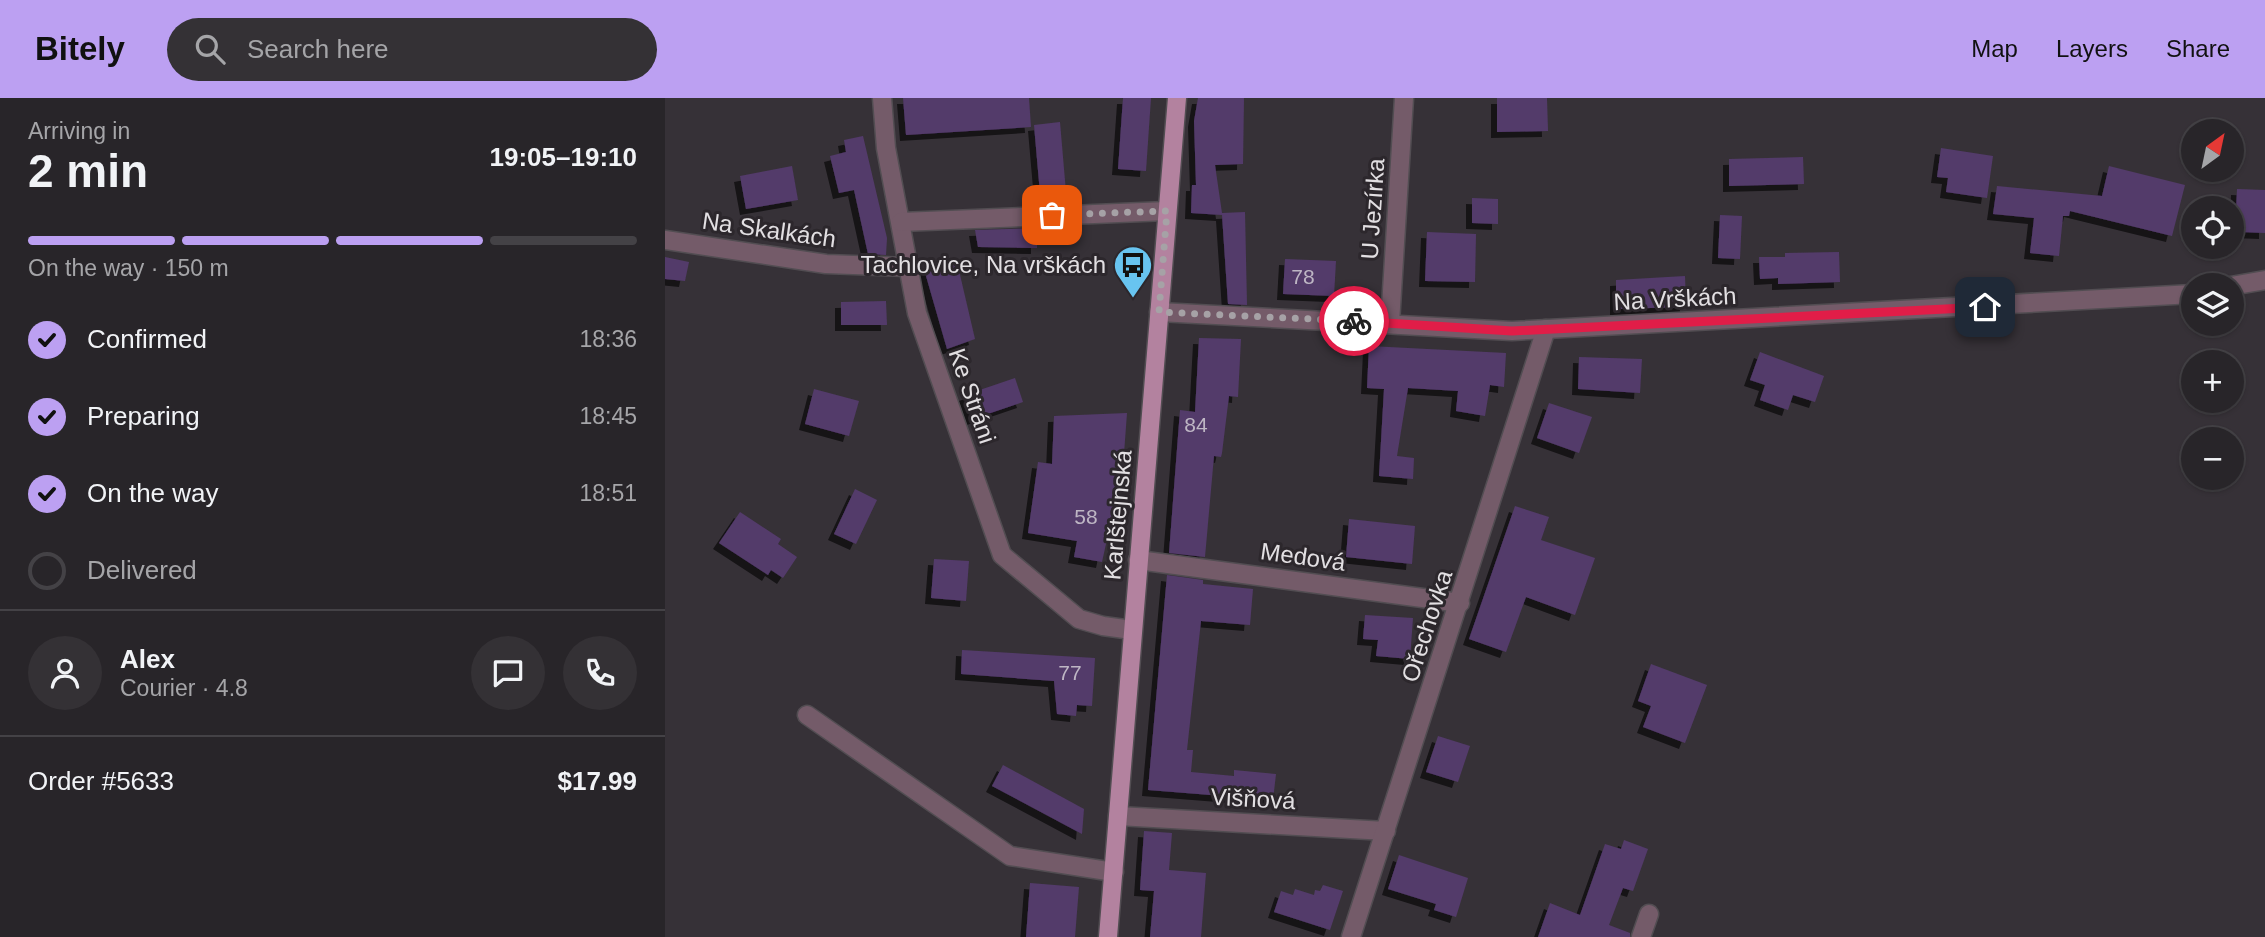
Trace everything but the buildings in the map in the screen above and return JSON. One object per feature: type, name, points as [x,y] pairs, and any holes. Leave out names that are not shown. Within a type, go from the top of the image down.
[{"type":"main road","name":"Karlštejnská","points":[[1108,937],[1177,98]]},
{"type":"street","name":"Ke Stráni","points":[[882,98],[886,148],[917,313],[1002,555],[1079,619],[1132,630]]},
{"type":"street","name":"U Jezírka","points":[[1390,323],[1404,98]]},
{"type":"street","points":[[901,222],[1167,211]]},
{"type":"street","name":"Na Skalkách","points":[[665,240],[827,264],[908,267]]},
{"type":"street","points":[[2244,284],[2265,280]]},
{"type":"street","name":"Na Vrškách","points":[[1159,312],[1512,331],[2181,294]]},
{"type":"street","name":"Ořechovka","points":[[1351,937],[1460,603],[1545,329]]},
{"type":"street","name":"Medová","points":[[1139,560],[1460,603]]},
{"type":"street","points":[[807,715],[1010,856],[1114,872]]},
{"type":"street","name":"Višňová","points":[[1118,816],[1386,831]]},
{"type":"street","points":[[1641,937],[1649,914]]},
{"type":"way so far","points":[[1052,215],[1167,211],[1159,312],[1354,321]]},
{"type":"place","name":"Tachlovice, Na vrškách","points":[[1133,299]]},
{"type":"route","points":[[1354,321],[1512,331],[1985,307]]}]
